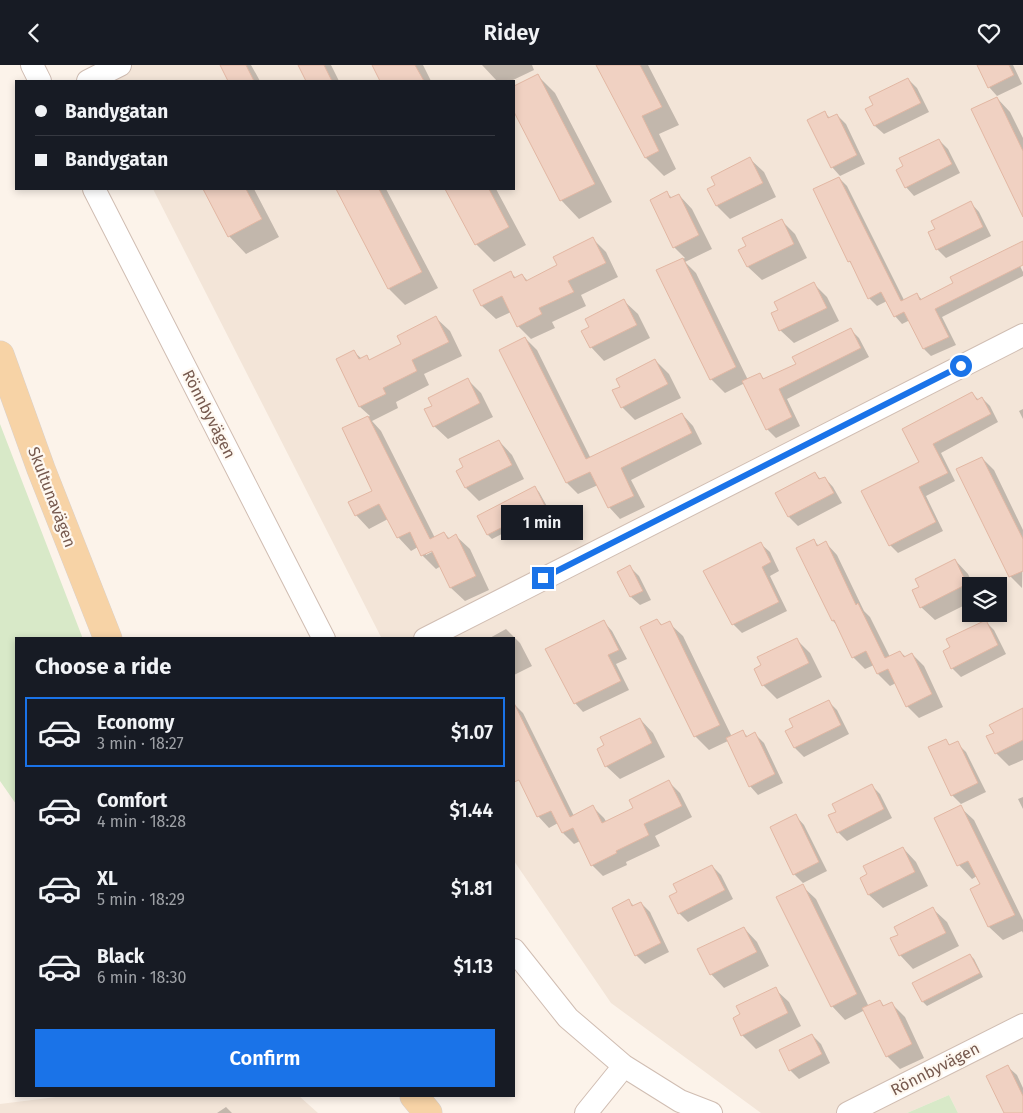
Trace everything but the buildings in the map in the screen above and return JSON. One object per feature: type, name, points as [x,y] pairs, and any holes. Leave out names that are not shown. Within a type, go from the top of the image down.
[{"type":"main road","name":"Skultunavägen","points":[[0,355],[40,469],[107,637]]},
{"type":"main road","points":[[395,1097],[406,1113]]},
{"type":"main road","points":[[415,1097],[428,1113]]},
{"type":"street","points":[[32,65],[40,80]]},
{"type":"street","points":[[90,80],[120,65]]},
{"type":"street","name":"Rönnbyvägen","points":[[95,190],[323,637]]},
{"type":"street","points":[[428,637],[1023,335]]},
{"type":"street","points":[[515,951],[568,1018],[624,1066],[680,1101],[711,1113]]},
{"type":"street","name":"Rönnbyvägen","points":[[848,1113],[1022,1029]]},
{"type":"street","points":[[586,1113],[624,1066]]},
{"type":"shaded area","points":[[90,65],[1023,65],[1023,1113],[958,1113],[949,1095],[907,1113],[761,1113],[611,1003],[515,862],[515,637],[381,637],[154,190],[515,190],[515,80],[98,80]]},
{"type":"shaded area","points":[[56,1097],[300,1097],[318,1113],[0,1113],[0,1104]]},
{"type":"green space","points":[[0,424],[82,637],[15,637],[15,803],[0,781]]},
{"type":"green space","points":[[949,1095],[958,1113],[907,1113]]},
{"type":"route","points":[[543,578],[961,366]]}]
